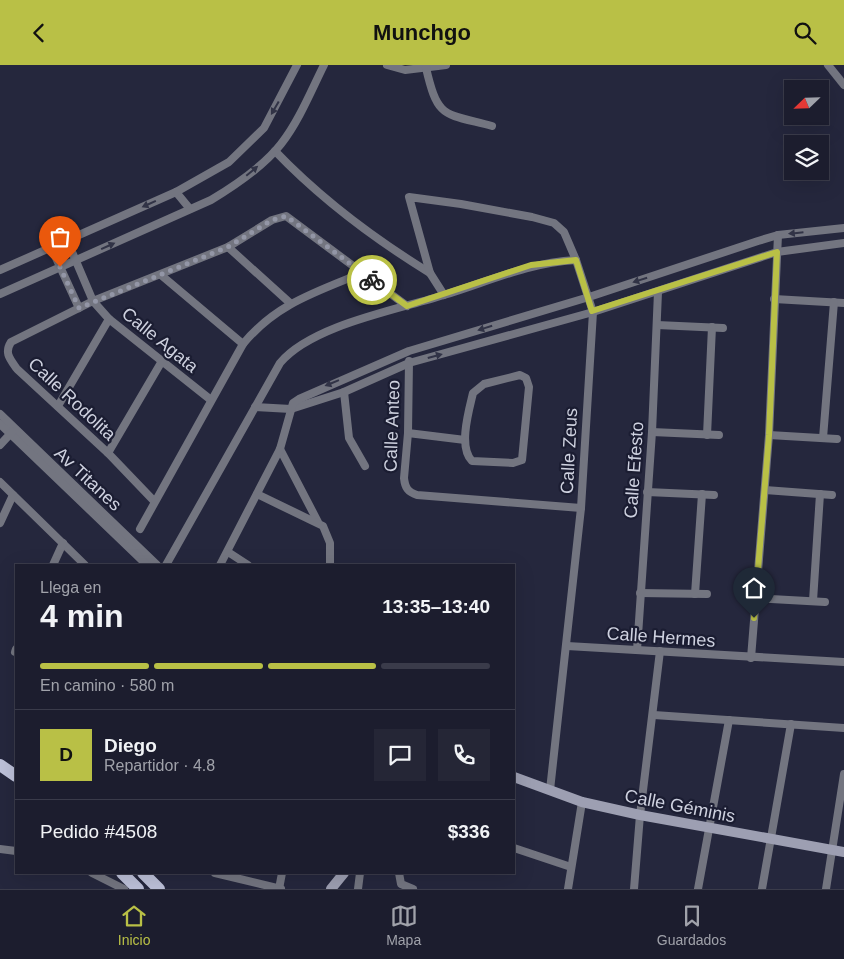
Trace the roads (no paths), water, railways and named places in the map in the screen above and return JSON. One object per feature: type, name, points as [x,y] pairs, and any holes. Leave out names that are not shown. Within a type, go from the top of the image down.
[{"type":"main road","points":[[0,765],[15,775]]},
{"type":"main road","points":[[123,874],[138,889]]},
{"type":"main road","points":[[144,874],[159,889]]},
{"type":"street","points":[[0,270],[176,192],[229,162],[249,145],[264,128],[297,65]]},
{"type":"street","points":[[0,294],[190,209],[233,187],[275,151],[307,98],[324,65]]},
{"type":"street","points":[[387,65],[404,70],[446,65]]},
{"type":"street","points":[[828,65],[844,85]]},
{"type":"street","points":[[426,67],[433,97],[438,107],[455,116],[492,127]]},
{"type":"street","points":[[275,151],[340,212],[384,245],[430,273],[444,295]]},
{"type":"street","points":[[176,192],[190,209]]},
{"type":"street","name":"Calle Zeus","points":[[430,273],[410,197],[461,204],[554,223],[564,232],[576,260],[592,311],[581,508],[550,790]]},
{"type":"street","name":"Calle Rodolita","points":[[154,501],[108,453],[17,369],[7,355],[7,348],[11,342],[94,301],[228,247],[272,220],[286,216],[407,306]]},
{"type":"street","points":[[221,564],[280,449],[293,403],[312,392],[408,351],[588,297],[778,235],[844,228]]},
{"type":"street","points":[[751,658],[769,435],[778,235]]},
{"type":"street","name":"Calle Agata","points":[[67,240],[94,301],[109,319],[211,400]]},
{"type":"street","points":[[255,407],[291,409],[344,392],[409,363],[658,292],[777,252],[844,243]]},
{"type":"street","points":[[51,247],[79,308]]},
{"type":"street","points":[[228,247],[290,303]]},
{"type":"street","points":[[167,564],[280,363],[294,349],[314,338],[353,323],[444,295],[531,265],[576,260]]},
{"type":"street","points":[[140,529],[154,501],[244,344],[264,320],[290,303],[362,273]]},
{"type":"street","points":[[161,275],[244,344]]},
{"type":"street","name":"Calle Efesto","points":[[637,650],[652,432],[658,292]]},
{"type":"street","points":[[774,299],[844,303]]},
{"type":"street","points":[[823,438],[834,302]]},
{"type":"street","points":[[58,405],[109,319]]},
{"type":"street","points":[[657,325],[723,328]]},
{"type":"street","points":[[707,435],[712,327]]},
{"type":"street","name":"Calle Anteo","points":[[408,351],[408,433],[404,485],[410,492],[417,495],[581,508]]},
{"type":"street","points":[[108,453],[162,361]]},
{"type":"street","points":[[520,375],[526,378],[530,387],[523,456],[520,461],[472,461],[467,454],[465,440],[470,405],[473,393],[478,387],[520,375]]},
{"type":"street","points":[[344,392],[349,438],[365,466]]},
{"type":"street","name":"Av Titanes","points":[[1,422],[156,564]]},
{"type":"street","points":[[0,445],[13,432]]},
{"type":"street","name":"Av Titanes","points":[[13,432],[146,564]]},
{"type":"street","points":[[652,432],[719,435]]},
{"type":"street","points":[[408,433],[465,440]]},
{"type":"street","points":[[769,435],[837,439]]},
{"type":"street","points":[[280,449],[318,522],[329,535],[330,564]]},
{"type":"street","points":[[0,482],[85,564]]},
{"type":"street","points":[[765,490],[832,495]]},
{"type":"street","points":[[647,492],[714,495]]},
{"type":"street","points":[[257,494],[318,522]]},
{"type":"street","points":[[695,594],[702,494]]},
{"type":"street","points":[[0,523],[13,495]]},
{"type":"street","points":[[813,601],[820,495]]},
{"type":"street","points":[[54,564],[63,543]]},
{"type":"street","points":[[228,551],[247,564]]},
{"type":"street","points":[[640,593],[707,594]]},
{"type":"street","points":[[755,598],[825,602]]},
{"type":"street","name":"Calle Hermes","points":[[567,646],[844,662]]},
{"type":"street","points":[[634,889],[640,815],[654,715],[660,651]]},
{"type":"street","points":[[654,715],[844,728]]},
{"type":"street","points":[[698,889],[729,720]]},
{"type":"street","points":[[762,889],[791,724]]},
{"type":"street","points":[[826,889],[844,774]]},
{"type":"street","name":"Calle Géminis","points":[[515,777],[582,802],[640,815],[844,852]]},
{"type":"street","points":[[568,889],[582,802]]},
{"type":"street","points":[[515,848],[571,867]]},
{"type":"street","points":[[0,849],[15,851]]},
{"type":"street","points":[[94,874],[124,889]]},
{"type":"street","points":[[219,874],[280,889],[282,874]]},
{"type":"street","points":[[331,889],[343,874]]},
{"type":"street","points":[[358,889],[360,874]]},
{"type":"street","points":[[399,875],[401,884],[413,889]]}]
